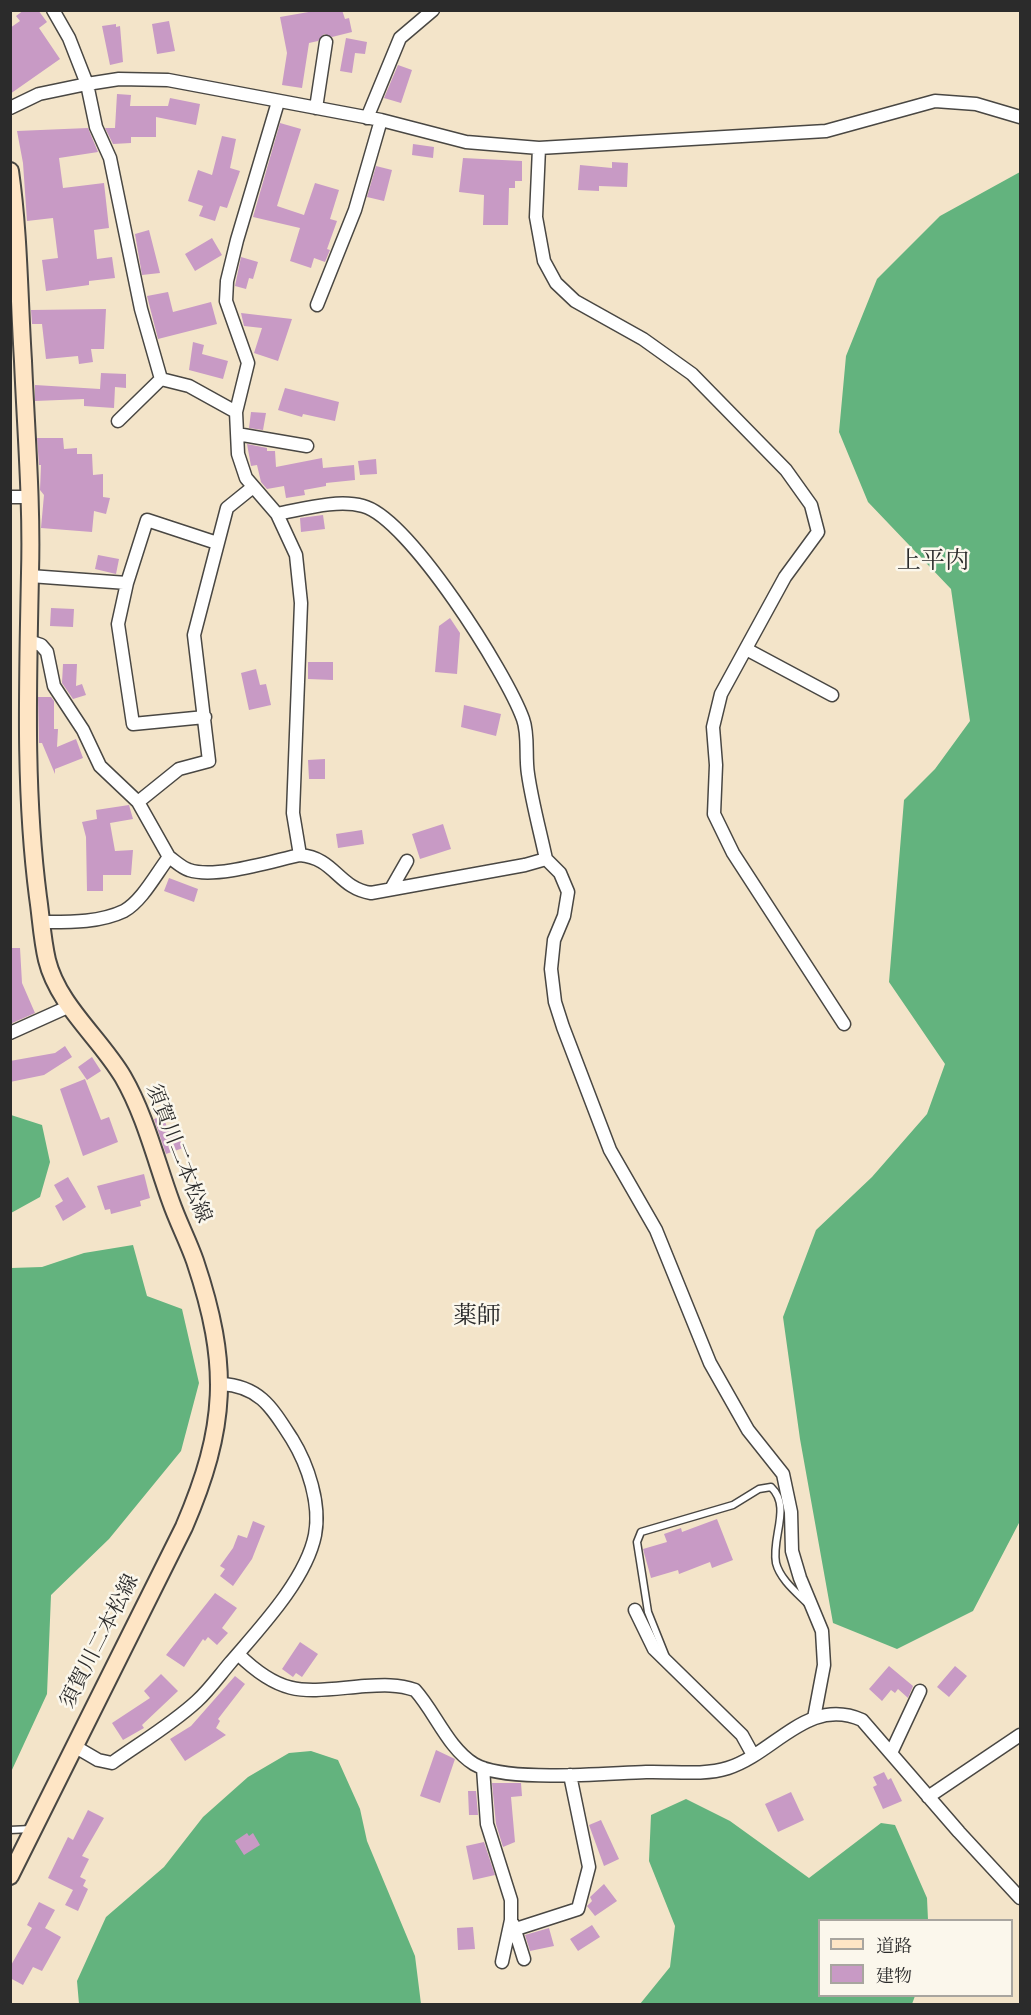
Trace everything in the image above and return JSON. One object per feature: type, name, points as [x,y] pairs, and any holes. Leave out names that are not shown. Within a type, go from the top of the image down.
[{"type":"main road","name":"須賀川二本松線","points":[[10,171],[30,497],[27,753],[29,819],[41,922],[51,975],[70,1006],[113,1062],[139,1110],[204,1290],[218,1351],[221,1384],[214,1441],[202,1484],[184,1527],[10,1876]]},
{"type":"street","points":[[53,10],[69,38],[87,84],[96,127],[110,158],[141,309],[161,379]]},
{"type":"street","points":[[367,118],[400,38],[433,10]]},
{"type":"street","points":[[316,108],[326,42]]},
{"type":"street","points":[[10,108],[39,94],[87,84],[119,79],[168,80],[381,120],[466,142],[539,148],[826,131],[935,100],[976,104],[1020,117]]},
{"type":"street","points":[[278,102],[227,280],[228,311],[248,363],[236,412],[238,454],[246,478],[277,514],[296,555],[301,603],[293,813],[300,855]]},
{"type":"street","points":[[317,305],[355,210],[381,120]]},
{"type":"street","points":[[539,148],[536,217],[544,261],[556,283],[575,301],[643,339],[692,374],[786,470],[811,505],[818,532],[785,577],[721,694],[713,727],[716,765],[714,814],[734,853],[844,1024]]},
{"type":"street","points":[[161,379],[189,386],[236,412]]},
{"type":"street","points":[[118,421],[161,379]]},
{"type":"street","points":[[237,434],[307,446]]},
{"type":"street","points":[[138,802],[179,769],[209,761],[194,635],[227,508],[253,488]]},
{"type":"street","points":[[10,497],[30,497]]},
{"type":"street","points":[[277,514],[341,504],[364,506],[388,522],[444,582],[510,689],[524,722],[527,772],[546,859],[560,873],[568,892],[564,915],[554,940],[551,969],[555,1002],[610,1150],[656,1230],[710,1363],[748,1430],[783,1474],[791,1512],[792,1551],[822,1631],[824,1665],[814,1718]]},
{"type":"street","points":[[204,717],[133,724],[118,624],[127,583],[147,520],[218,543]]},
{"type":"street","points":[[30,576],[127,583]]},
{"type":"street","points":[[28,641],[41,645],[47,652],[54,686],[82,730],[100,766],[138,802],[169,857],[188,870],[202,872],[227,870],[300,855],[315,856],[328,864],[344,884],[358,891],[371,893],[525,866],[546,859]]},
{"type":"street","points":[[746,649],[832,695]]},
{"type":"street","points":[[41,922],[86,921],[124,910],[136,900],[169,857]]},
{"type":"street","points":[[391,889],[407,861]]},
{"type":"street","points":[[10,1033],[70,1006]]},
{"type":"street","points":[[74,1746],[98,1760],[112,1763],[199,1700],[268,1618],[307,1558],[315,1534],[315,1505],[304,1464],[276,1415],[257,1393],[238,1385],[221,1384]]},
{"type":"street","points":[[635,1610],[654,1649],[742,1735],[753,1755]]},
{"type":"street","points":[[238,1654],[259,1674],[297,1691],[384,1684],[404,1686],[415,1690],[461,1753],[483,1768],[570,1775],[710,1771],[728,1768],[814,1718],[831,1713],[846,1713],[862,1720],[1020,1898]]},
{"type":"street","points":[[891,1753],[920,1691]]},
{"type":"street","points":[[928,1797],[1020,1735]]},
{"type":"street","points":[[483,1768],[487,1824],[510,1894],[513,1925],[524,1959]]},
{"type":"street","points":[[513,1925],[578,1909],[589,1867],[570,1775]]},
{"type":"street","points":[[502,1962],[513,1925]]},
{"type":"lane","points":[[669,1664],[648,1612],[637,1542],[641,1532],[733,1505],[759,1489],[771,1487],[779,1494],[782,1510],[775,1540],[777,1565],[790,1588],[812,1608]]},
{"type":"lane","points":[[10,1830],[34,1829]]},
{"type":"green space","points":[[1020,172],[1020,1521],[973,1611],[897,1649],[833,1623],[800,1439],[783,1317],[816,1230],[872,1177],[927,1114],[945,1064],[889,982],[904,800],[935,769],[970,721],[951,589],[868,502],[839,432],[846,356],[877,279],[940,216]]},
{"type":"green space","points":[[11,1115],[42,1125],[50,1162],[40,1197],[11,1213]]},
{"type":"green space","points":[[133,1245],[147,1296],[182,1309],[199,1383],[181,1451],[109,1539],[51,1595],[47,1694],[11,1772],[11,1268],[42,1267],[84,1253]]},
{"type":"green space","points":[[311,1751],[338,1760],[360,1809],[367,1841],[415,1956],[421,2004],[79,2004],[77,1981],[106,1917],[164,1867],[203,1817],[248,1777],[289,1753]]},
{"type":"green space","points":[[686,1799],[730,1821],[809,1878],[881,1823],[895,1825],[927,1898],[928,1919],[818,1919],[818,1997],[915,1997],[912,2004],[640,2004],[670,1967],[675,1926],[649,1861],[651,1815]]},
{"type":"building","points":[[24,10],[38,10],[47,22],[39,28],[60,59],[10,94],[10,28],[20,21],[16,16]]},
{"type":"building","points":[[320,10],[342,10],[345,19],[349,18],[352,32],[332,37],[324,34],[318,41],[309,43],[302,88],[282,85],[287,53],[280,17]]},
{"type":"building","points":[[169,21],[175,51],[157,54],[152,24]]},
{"type":"building","points":[[116,24],[116,27],[120,26],[123,62],[110,65],[102,26]]},
{"type":"building","points":[[346,38],[367,42],[365,54],[355,53],[352,73],[340,71]]},
{"type":"building","points":[[398,65],[412,70],[401,103],[384,98]]},
{"type":"building","points":[[117,94],[131,95],[130,106],[168,106],[170,98],[200,104],[196,125],[156,117],[156,137],[131,137],[131,143],[113,144],[105,128],[115,128]]},
{"type":"building","points":[[280,123],[301,129],[277,206],[304,215],[315,183],[339,190],[330,219],[337,221],[327,249],[330,250],[325,262],[314,258],[311,268],[290,261],[300,228],[253,217]]},
{"type":"building","points":[[88,128],[98,152],[59,158],[63,188],[104,183],[109,228],[94,230],[97,259],[112,257],[115,278],[89,281],[89,285],[46,291],[42,260],[58,258],[53,218],[27,221],[23,163],[17,131]]},
{"type":"building","points":[[222,136],[236,139],[230,168],[240,171],[227,208],[220,206],[215,221],[199,216],[203,206],[188,201],[198,170],[212,175]]},
{"type":"building","points":[[413,144],[434,147],[433,158],[412,155]]},
{"type":"building","points":[[463,158],[522,161],[522,181],[515,181],[515,188],[509,188],[508,225],[483,225],[484,195],[459,192]]},
{"type":"building","points":[[612,162],[628,163],[627,187],[599,186],[599,191],[578,190],[580,165],[612,168]]},
{"type":"building","points":[[376,166],[392,170],[384,201],[367,197]]},
{"type":"building","points":[[149,230],[160,273],[142,275],[135,234]]},
{"type":"building","points":[[212,238],[222,255],[195,271],[185,254]]},
{"type":"building","points":[[241,257],[258,262],[253,279],[249,278],[246,289],[235,286]]},
{"type":"building","points":[[168,292],[173,312],[211,302],[217,324],[158,339],[147,296]]},
{"type":"building","points":[[106,309],[104,349],[91,349],[93,362],[79,364],[78,356],[46,359],[42,324],[32,324],[31,310]]},
{"type":"building","points":[[241,313],[292,319],[278,361],[254,353],[262,328],[244,326]]},
{"type":"building","points":[[193,342],[204,345],[202,354],[228,361],[223,379],[189,370]]},
{"type":"building","points":[[101,373],[126,374],[126,388],[115,387],[114,408],[84,406],[84,399],[35,401],[35,385],[100,389]]},
{"type":"building","points":[[285,388],[339,402],[335,421],[303,414],[302,417],[278,410]]},
{"type":"building","points":[[251,412],[266,413],[263,430],[249,428]]},
{"type":"building","points":[[37,438],[63,438],[64,449],[77,448],[77,454],[92,454],[93,475],[103,474],[103,497],[110,498],[106,514],[94,511],[92,532],[41,528],[44,495],[40,490],[41,465],[39,465]]},
{"type":"building","points":[[247,444],[267,448],[267,451],[275,451],[276,467],[322,458],[323,468],[354,465],[355,480],[326,483],[326,486],[304,490],[305,495],[286,498],[284,486],[267,489],[261,482],[257,465],[251,466]]},
{"type":"building","points":[[376,459],[377,474],[360,475],[358,461]]},
{"type":"building","points":[[323,515],[325,529],[301,532],[300,518]]},
{"type":"building","points":[[98,555],[119,559],[116,574],[95,569]]},
{"type":"building","points":[[51,608],[74,609],[73,627],[50,626]]},
{"type":"building","points":[[450,618],[460,633],[457,674],[435,672],[439,626]]},
{"type":"building","points":[[308,662],[333,662],[333,680],[308,679]]},
{"type":"building","points":[[63,664],[77,664],[76,686],[82,684],[86,695],[73,699],[62,683]]},
{"type":"building","points":[[256,669],[260,685],[266,684],[271,705],[249,710],[241,673]]},
{"type":"building","points":[[38,697],[51,697],[54,701],[54,729],[58,729],[57,747],[76,739],[83,758],[55,769],[55,774],[42,743],[39,743]]},
{"type":"building","points":[[464,705],[501,714],[496,736],[461,727]]},
{"type":"building","points":[[325,759],[325,779],[309,779],[308,760]]},
{"type":"building","points":[[129,805],[133,819],[110,823],[115,851],[133,850],[131,875],[103,875],[103,891],[87,891],[86,837],[82,822],[97,819],[96,810]]},
{"type":"building","points":[[443,824],[451,849],[420,859],[412,834]]},
{"type":"building","points":[[362,830],[364,844],[338,848],[336,834]]},
{"type":"building","points":[[169,878],[198,889],[194,902],[164,891]]},
{"type":"building","points":[[10,948],[20,948],[22,983],[35,1013],[10,1024]]},
{"type":"building","points":[[65,1046],[72,1057],[44,1075],[10,1082],[10,1061],[55,1053]]},
{"type":"building","points":[[92,1057],[101,1071],[87,1080],[78,1067]]},
{"type":"building","points":[[85,1079],[101,1120],[109,1117],[118,1142],[83,1156],[60,1089]]},
{"type":"building","points":[[163,1116],[168,1130],[175,1127],[183,1148],[166,1154],[154,1119]]},
{"type":"building","points":[[144,1174],[150,1198],[140,1201],[141,1206],[111,1214],[110,1209],[105,1210],[97,1186]]},
{"type":"building","points":[[68,1177],[86,1207],[63,1221],[55,1206],[63,1201],[54,1185]]},
{"type":"building","points":[[717,1519],[733,1560],[712,1568],[710,1562],[679,1574],[678,1570],[651,1578],[643,1549],[667,1542],[664,1534],[681,1528],[682,1532]]},
{"type":"building","points":[[253,1521],[265,1526],[252,1559],[233,1586],[220,1576],[225,1569],[220,1566],[233,1548],[238,1535],[247,1538]]},
{"type":"building","points":[[215,1593],[237,1608],[222,1628],[228,1633],[217,1645],[208,1637],[205,1641],[203,1639],[184,1667],[166,1655]]},
{"type":"building","points":[[300,1642],[318,1654],[302,1677],[296,1673],[293,1677],[282,1669]]},
{"type":"building","points":[[889,1666],[913,1686],[908,1698],[898,1689],[895,1693],[891,1690],[882,1701],[869,1689]]},
{"type":"building","points":[[955,1666],[967,1676],[949,1697],[937,1687]]},
{"type":"building","points":[[161,1674],[178,1691],[142,1725],[144,1728],[123,1740],[112,1723],[150,1698],[144,1691]]},
{"type":"building","points":[[235,1676],[245,1684],[218,1719],[220,1721],[216,1728],[226,1735],[185,1761],[170,1739],[191,1726]]},
{"type":"building","points":[[436,1750],[455,1759],[440,1803],[420,1796]]},
{"type":"building","points":[[884,1772],[888,1780],[891,1778],[902,1801],[883,1809],[873,1787],[877,1785],[873,1777]]},
{"type":"building","points":[[492,1783],[521,1783],[522,1796],[511,1797],[515,1842],[503,1847],[496,1824]]},
{"type":"building","points":[[468,1791],[476,1791],[478,1815],[469,1815]]},
{"type":"building","points":[[791,1792],[804,1820],[778,1832],[765,1804]]},
{"type":"building","points":[[88,1810],[104,1818],[82,1856],[89,1859],[80,1877],[86,1880],[83,1886],[88,1889],[78,1911],[65,1905],[73,1890],[48,1878],[68,1837],[73,1840]]},
{"type":"building","points":[[601,1820],[619,1859],[604,1866],[589,1825]]},
{"type":"building","points":[[247,1833],[249,1836],[253,1833],[260,1845],[244,1855],[235,1841]]},
{"type":"building","points":[[484,1842],[495,1875],[473,1880],[466,1846]]},
{"type":"building","points":[[604,1884],[617,1901],[595,1916],[587,1906],[592,1901],[590,1897]]},
{"type":"building","points":[[39,1902],[55,1910],[45,1928],[61,1937],[42,1971],[33,1967],[23,1985],[10,1978],[10,1967],[32,1928],[27,1925]]},
{"type":"building","points":[[592,1925],[600,1937],[578,1951],[570,1939]]},
{"type":"building","points":[[473,1927],[475,1949],[458,1950],[457,1928]]},
{"type":"building","points":[[549,1928],[554,1946],[530,1951],[525,1935]]},
{"type":"district","name":"上平内","points":[[933,563]]},
{"type":"district","name":"薬師","points":[[477,1318]]}]
